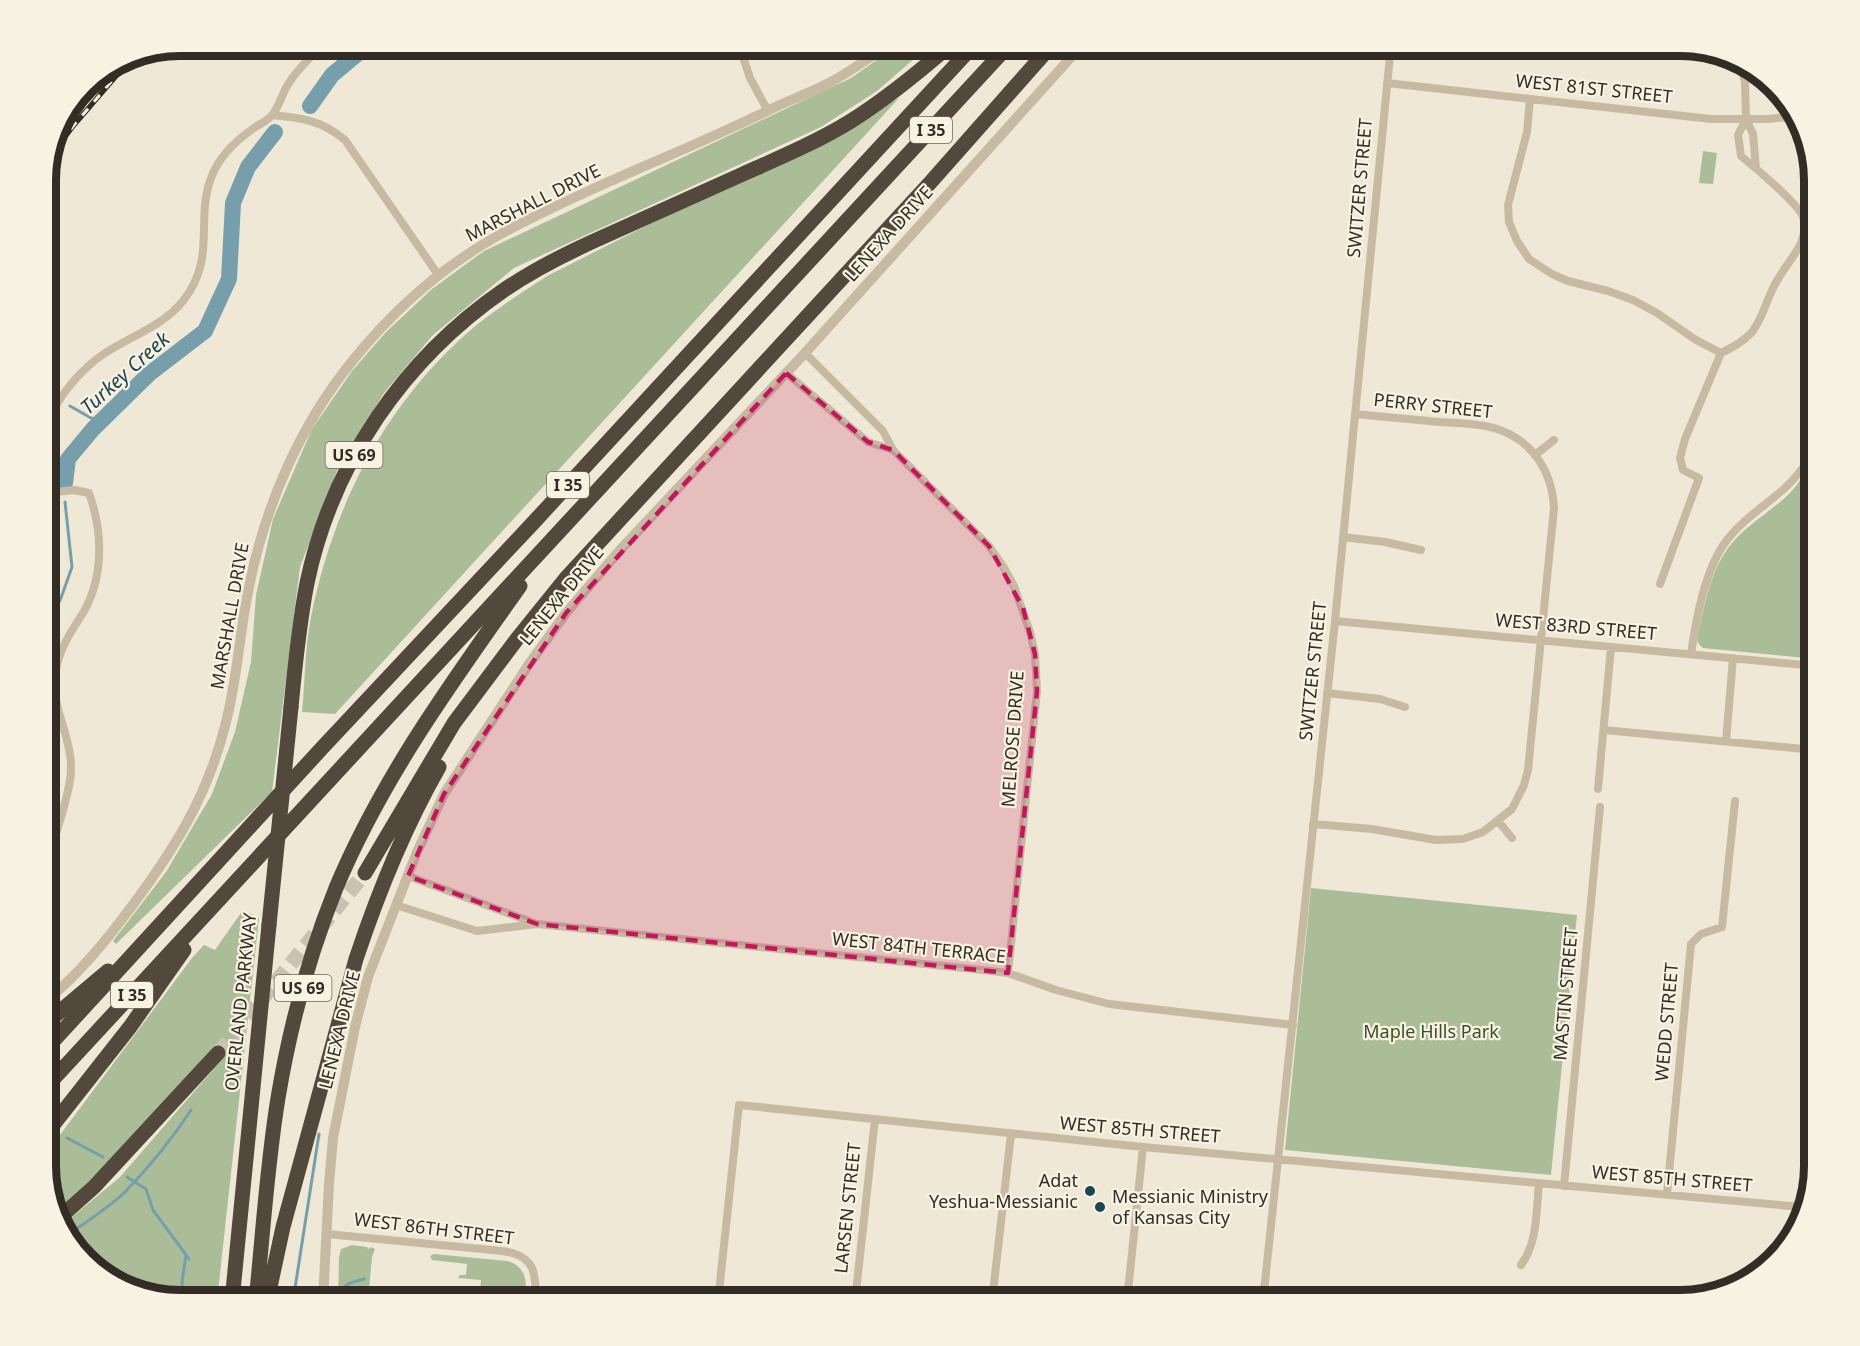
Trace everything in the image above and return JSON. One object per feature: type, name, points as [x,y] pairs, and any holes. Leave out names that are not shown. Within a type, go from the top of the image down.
[{"type":"highway","name":"OVERLAND PARKWAY","points":[[233,1290],[268,925],[297,652],[307,582],[332,501],[342,478],[373,423],[396,391],[430,351],[476,310],[525,277],[603,236],[816,140],[851,121],[936,56]]},
{"type":"highway","name":"I 35","points":[[56,1038],[964,56]]},
{"type":"highway","name":"I 35","points":[[56,1076],[1000,56]]},
{"type":"highway","points":[[365,873],[454,723],[567,577],[922,193],[1042,56]]},
{"type":"highway","name":"US 69","points":[[257,1290],[278,1098],[287,1051],[308,967],[336,888],[361,834],[402,759],[438,703],[554,537]]},
{"type":"highway","points":[[270,1290],[340,1016],[373,909],[398,849],[435,774],[517,639]]},
{"type":"highway","points":[[56,1121],[130,1027],[218,901]]},
{"type":"highway","points":[[56,1015],[163,924]]},
{"type":"highway","points":[[65,1213],[102,1180],[218,1053]]},
{"type":"street","points":[[56,405],[75,378],[92,362],[162,321],[184,300],[193,286],[203,258],[207,194],[215,169],[230,147],[272,115],[289,84],[312,56]]},
{"type":"street","points":[[743,56],[750,78],[768,111]]},
{"type":"street","name":"MARSHALL DRIVE","points":[[56,991],[90,959],[113,931],[172,850],[200,799],[226,726],[248,593],[259,544],[276,493],[301,440],[322,404],[353,360],[404,304],[491,239],[826,85],[871,56]]},
{"type":"street","name":"LENEXA DRIVE","points":[[324,1290],[328,1184],[333,1138],[352,1037],[368,977],[417,852],[444,794],[529,664],[566,613],[620,550],[805,353],[1072,56]]},
{"type":"street","name":"SWITZER STREET","points":[[1264,1290],[1335,621],[1390,56]]},
{"type":"street","points":[[1742,71],[1745,81],[1746,119],[1754,134],[1756,168]]},
{"type":"street","name":"WEST 81ST STREET","points":[[1387,83],[1711,118],[1788,117]]},
{"type":"street","points":[[1530,99],[1527,132],[1508,205],[1509,222],[1517,241],[1529,259],[1568,281],[1633,300],[1721,353]]},
{"type":"street","points":[[272,115],[315,121],[334,130],[345,140],[439,276]]},
{"type":"street","points":[[1660,584],[1699,478],[1683,470],[1680,458],[1685,439],[1721,353],[1739,345],[1751,333],[1761,318],[1777,279],[1797,251],[1804,232],[1803,216],[1756,168],[1741,156],[1738,135],[1746,119]]},
{"type":"street","name":"MELROSE DRIVE","points":[[805,353],[883,432],[893,450],[989,546],[1014,586],[1023,608],[1035,654],[1036,691],[1008,973]]},
{"type":"street","name":"MELROSE DRIVE","points":[[786,373],[868,442],[893,450]]},
{"type":"street","name":"PERRY STREET","points":[[1313,824],[1372,829],[1436,840],[1463,839],[1484,832],[1512,809],[1519,798],[1528,770],[1554,508],[1546,471],[1535,455],[1519,439],[1494,428],[1355,414]]},
{"type":"street","points":[[1535,455],[1554,440]]},
{"type":"street","points":[[1690,654],[1696,618],[1713,564],[1727,539],[1782,492],[1804,466]]},
{"type":"street","points":[[56,492],[74,490],[89,493],[95,509],[99,562],[93,593],[68,635],[56,664]]},
{"type":"street","points":[[1343,537],[1385,542],[1420,550]]},
{"type":"street","name":"WEST 83RD STREET","points":[[1335,621],[1804,665]]},
{"type":"street","points":[[1598,789],[1611,646]]},
{"type":"street","points":[[1726,741],[1732,658]]},
{"type":"street","points":[[1327,693],[1380,699],[1405,707]]},
{"type":"street","points":[[56,699],[68,740],[72,764],[68,792],[56,833]]},
{"type":"street","points":[[1604,730],[1804,749]]},
{"type":"street","name":"WEDD STREET","points":[[1667,1194],[1691,944],[1701,934],[1722,927],[1735,801]]},
{"type":"street","name":"MASTIN STREET","points":[[1564,1185],[1600,807]]},
{"type":"street","points":[[1498,820],[1512,838]]},
{"type":"street","name":"WEST 84TH TERRACE","points":[[408,876],[537,924]]},
{"type":"street","name":"WEST 84TH TERRACE","points":[[396,905],[477,931],[537,924],[1008,973],[1056,990],[1109,1004],[1293,1025]]},
{"type":"street","name":"WEST 85TH STREET","points":[[719,1290],[739,1105],[1143,1147],[1798,1207]]},
{"type":"street","name":"LARSEN STREET","points":[[856,1290],[875,1119]]},
{"type":"street","points":[[993,1290],[1011,1134]]},
{"type":"street","points":[[1128,1290],[1143,1147]]},
{"type":"street","points":[[1521,1265],[1529,1254],[1532,1242],[1539,1183]]},
{"type":"street","name":"WEST 86TH STREET","points":[[327,1234],[519,1254],[533,1268],[536,1290]]},
{"type":"highlighted area","points":[[786,373],[868,442],[893,450],[989,546],[1023,608],[1035,654],[1037,691],[1008,973],[537,924],[408,876],[444,794],[566,613]]},
{"type":"green space","points":[[882,56],[917,56],[877,91],[821,127],[514,268],[433,335],[384,393],[338,468],[300,567],[272,792],[116,944],[113,941],[166,872],[212,794],[235,732],[251,662],[256,595],[273,519],[312,429],[352,371],[386,332],[432,289],[484,251],[851,78]]},
{"type":"green space","points":[[899,98],[335,714],[302,712],[309,628],[333,537],[365,463],[409,395],[436,363],[476,326],[547,276]]},
{"type":"green space","points":[[1703,151],[1717,153],[1713,184],[1699,183]]},
{"type":"green space","points":[[1804,474],[1804,658],[1703,648],[1697,638],[1709,588],[1718,564],[1732,543],[1788,495]]},
{"type":"green space","name":"Maple Hills Park","points":[[1311,888],[1577,915],[1551,1175],[1285,1150]]},
{"type":"green space","points":[[243,910],[259,918],[218,1290],[155,1288],[124,1278],[110,1270],[81,1242],[68,1221],[120,1177],[225,1056],[213,1047],[126,1149],[62,1207],[56,1175],[56,1140],[192,958],[204,945],[215,950]]},
{"type":"green space","points":[[352,1245],[375,1249],[372,1257],[369,1290],[338,1290],[341,1249]]},
{"type":"green space","points":[[434,1254],[513,1263],[522,1271],[526,1282],[525,1290],[480,1290],[481,1280],[458,1278],[460,1275],[466,1275],[467,1264],[432,1260],[430,1256]]},
{"type":"waterway","name":"Turkey Creek","points":[[310,106],[332,75],[355,56]]},
{"type":"waterway","name":"Turkey Creek","points":[[65,483],[68,459],[93,429],[149,374],[205,331],[229,279],[233,203],[248,167],[275,132]]},
{"type":"waterway","points":[[70,406],[91,418],[102,420]]},
{"type":"waterway","name":"Turkey Creek","points":[[56,608],[72,567],[65,502]]},
{"type":"waterway","points":[[73,1231],[126,1191],[144,1172],[191,1110]]},
{"type":"waterway","points":[[295,1290],[319,1134]]},
{"type":"waterway","points":[[67,1138],[103,1157]]},
{"type":"waterway","points":[[127,1177],[146,1189],[153,1210],[189,1259]]},
{"type":"waterway","points":[[183,1290],[186,1255]]},
{"type":"waterway","points":[[343,1290],[347,1285],[364,1279]]},
{"type":"tunnel","points":[[218,1053],[365,873]]},
{"type":"railway","points":[[61,142],[122,69]]},
{"type":"place","name":"Adat Yeshua-Messianic","points":[[1090,1191]]},
{"type":"place","name":"Messianic Ministry of Kansas City","points":[[1100,1207]]}]
